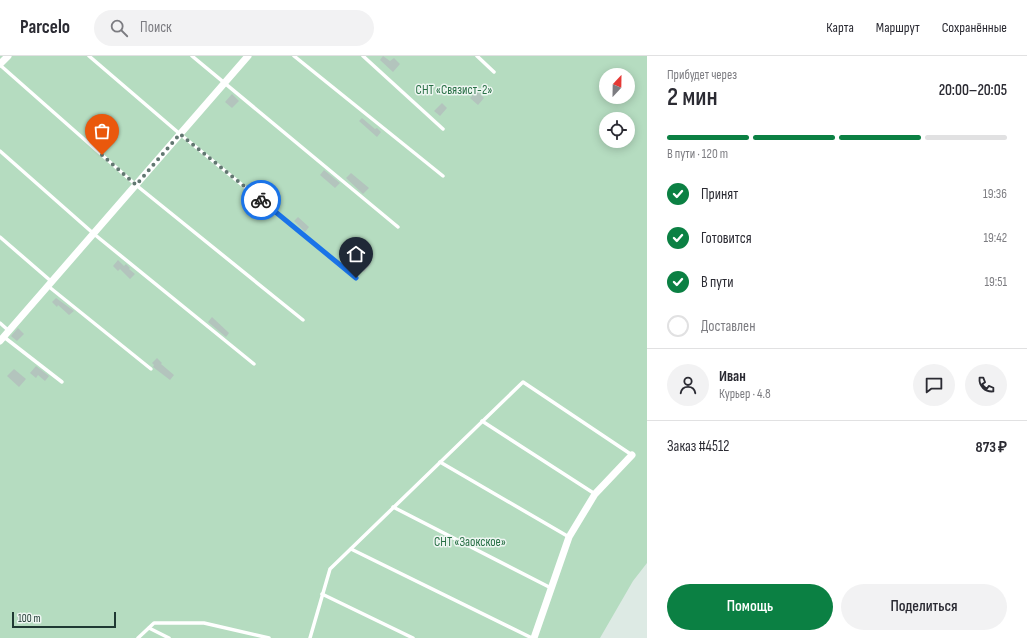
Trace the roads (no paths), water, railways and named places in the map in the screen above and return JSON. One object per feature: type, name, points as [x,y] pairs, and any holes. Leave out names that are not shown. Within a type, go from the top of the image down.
[{"type":"street","points":[[0,64],[8,56]]},
{"type":"street","points":[[4,336],[248,56]]},
{"type":"street","points":[[533,638],[569,537],[595,494],[632,455]]},
{"type":"lane","points":[[89,56],[180,134],[356,278]]},
{"type":"lane","points":[[192,56],[224,84],[398,226]]},
{"type":"lane","points":[[294,56],[442,176]]},
{"type":"lane","points":[[363,56],[443,129]]},
{"type":"lane","points":[[477,56],[494,72]]},
{"type":"lane","points":[[0,64],[136,185],[303,320]]},
{"type":"lane","points":[[0,151],[94,234],[254,364]]},
{"type":"lane","points":[[0,237],[50,284],[151,369]]},
{"type":"lane","points":[[0,323],[4,336],[62,382]]},
{"type":"lane","points":[[310,638],[330,569],[523,382],[632,455]]},
{"type":"lane","points":[[482,421],[595,494]]},
{"type":"lane","points":[[440,462],[569,537]]},
{"type":"lane","points":[[393,507],[551,588]]},
{"type":"lane","points":[[351,549],[533,638]]},
{"type":"lane","points":[[322,594],[413,638]]},
{"type":"lane","points":[[138,638],[154,624],[204,623],[269,638]]},
{"type":"lane","points":[[149,628],[169,638]]},
{"type":"park label","name":"СНТ «Связист-2»","points":[[454,90]]},
{"type":"park label","name":"СНТ «Заокское»","points":[[470,542]]}]
